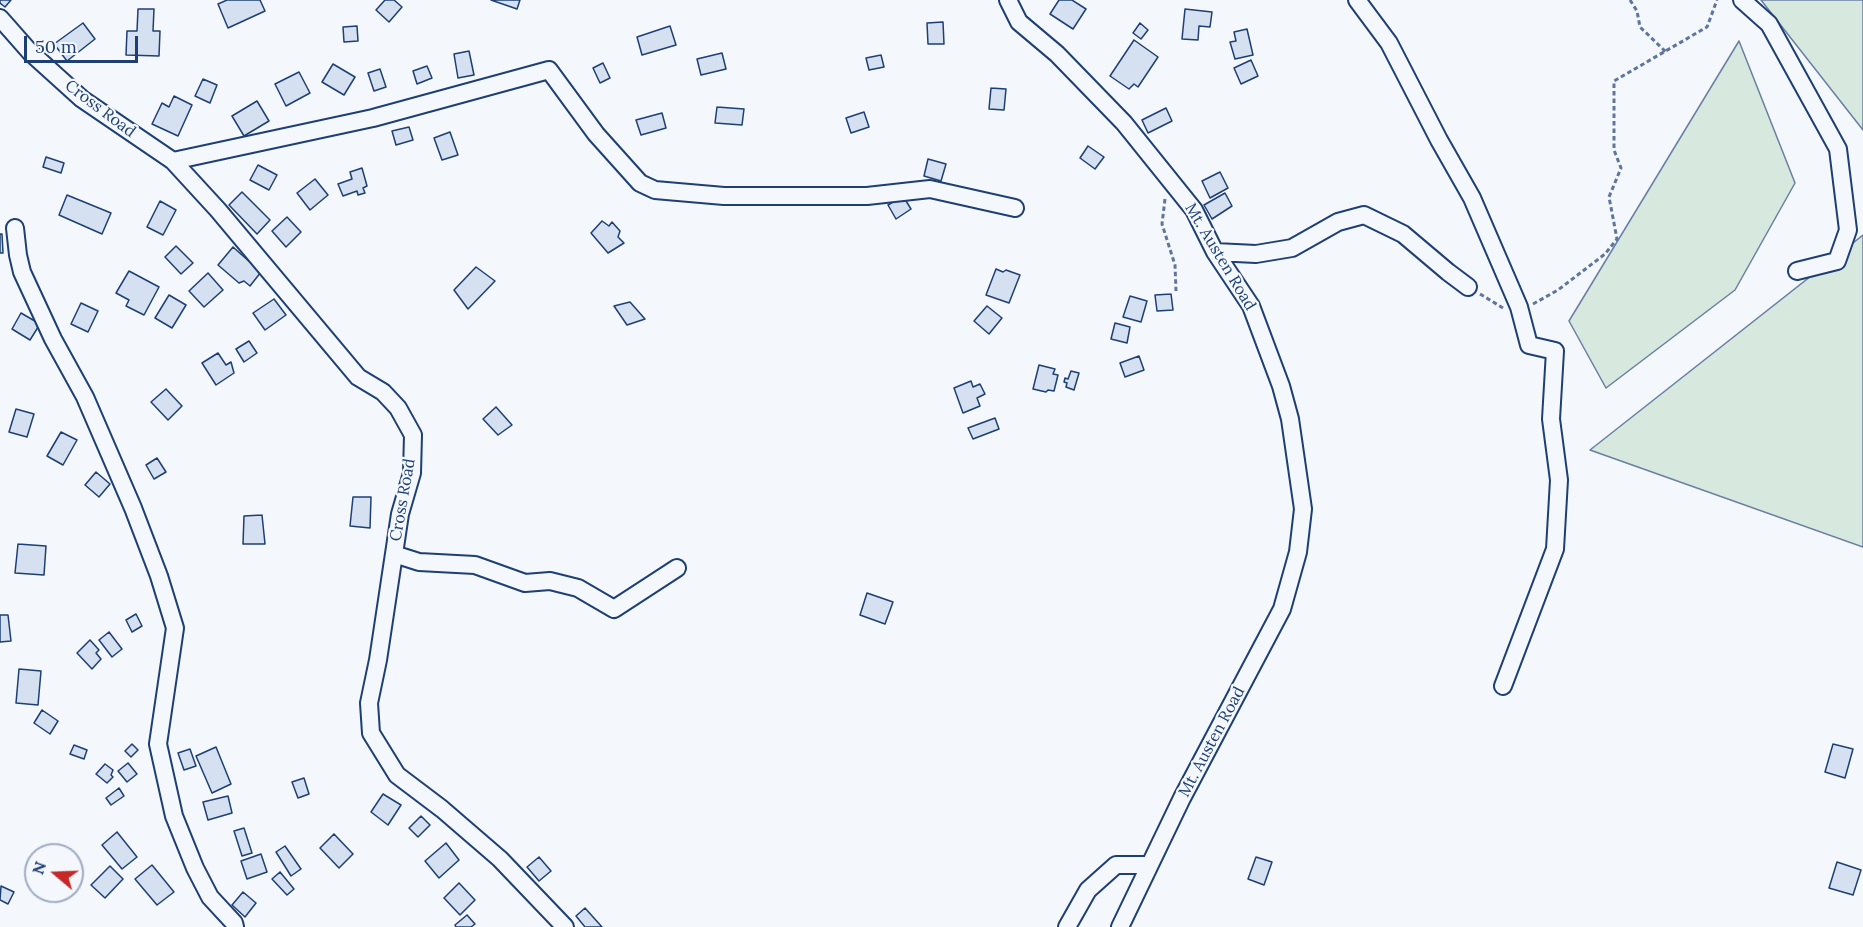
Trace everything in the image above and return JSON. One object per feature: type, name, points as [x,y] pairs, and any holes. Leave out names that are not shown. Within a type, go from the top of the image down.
[{"type":"street","name":"Mt. Austen Road","points":[[1008,0],[1019,22],[1057,54],[1124,123],[1194,210],[1215,252],[1251,306],[1281,386],[1290,419],[1303,509],[1298,552],[1282,609],[1182,798],[1120,927]]},
{"type":"street","points":[[1357,0],[1389,43],[1438,140],[1472,198],[1519,307],[1529,345],[1555,351],[1551,419],[1559,480],[1555,549],[1503,686]]},
{"type":"street","points":[[1742,0],[1768,24],[1838,149],[1848,230],[1837,261],[1797,272]]},
{"type":"street","name":"Cross Road","points":[[0,18],[30,52],[82,99],[172,161],[218,210],[358,377],[383,392],[398,408],[412,435],[412,473],[400,514],[378,660],[369,703],[371,733],[397,775],[442,808],[500,859],[565,927]]},
{"type":"street","points":[[172,161],[373,118],[549,70],[596,134],[640,183],[655,190],[724,196],[867,196],[930,189],[1015,208]]},
{"type":"street","points":[[1215,252],[1257,254],[1292,248],[1338,222],[1364,216],[1404,234],[1468,287]]},
{"type":"street","points":[[15,228],[22,272],[53,339],[85,397],[133,508],[162,586],[175,628],[158,744],[174,816],[195,868],[210,897],[235,927]]},
{"type":"street","points":[[394,555],[419,562],[475,565],[525,583],[550,581],[578,588],[614,609],[677,568]]},
{"type":"street","points":[[1067,927],[1088,890],[1116,865],[1149,865]]},
{"type":"path","points":[[1630,0],[1637,11],[1640,27],[1666,52]]},
{"type":"path","points":[[1468,287],[1503,308],[1532,304],[1558,290],[1605,254],[1617,239],[1609,198],[1621,168],[1614,150],[1614,81],[1707,27],[1717,0]]},
{"type":"path","points":[[1167,177],[1162,224],[1175,265],[1176,291]]},
{"type":"shaded area","points":[[1761,0],[1863,0],[1863,130]]},
{"type":"shaded area","points":[[1739,41],[1795,183],[1735,290],[1606,388],[1569,321]]},
{"type":"shaded area","points":[[1863,235],[1863,547],[1590,450]]},
{"type":"building","points":[[0,0],[11,0],[5,7]]},
{"type":"building","points":[[227,0],[260,0],[265,11],[228,28],[218,4]]},
{"type":"building","points":[[385,0],[394,0],[402,7],[389,22],[376,10]]},
{"type":"building","points":[[491,0],[520,0],[517,9]]},
{"type":"building","points":[[1059,0],[1072,0],[1086,9],[1073,29],[1050,14]]},
{"type":"building","points":[[138,9],[154,9],[153,31],[160,31],[159,56],[126,55],[127,31],[137,31]]},
{"type":"building","points":[[1185,9],[1212,12],[1210,27],[1199,26],[1198,40],[1182,39]]},
{"type":"building","points":[[943,22],[944,44],[928,44],[927,23]]},
{"type":"building","points":[[83,23],[95,39],[67,61],[54,44]]},
{"type":"building","points":[[1140,23],[1148,30],[1141,39],[1133,33]]},
{"type":"building","points":[[357,26],[358,41],[344,42],[343,27]]},
{"type":"building","points":[[670,26],[676,45],[642,55],[637,37]]},
{"type":"building","points":[[1247,29],[1253,55],[1235,59],[1230,42],[1236,41],[1234,32]]},
{"type":"building","points":[[1134,40],[1158,57],[1138,87],[1134,84],[1129,89],[1110,76]]},
{"type":"building","points":[[469,51],[474,75],[458,78],[454,54]]},
{"type":"building","points":[[722,53],[726,69],[701,75],[697,59]]},
{"type":"building","points":[[881,55],[884,67],[869,70],[866,58]]},
{"type":"building","points":[[1251,60],[1258,76],[1241,84],[1234,68]]},
{"type":"building","points":[[603,63],[610,78],[600,83],[593,68]]},
{"type":"building","points":[[333,64],[355,77],[344,95],[322,82]]},
{"type":"building","points":[[427,66],[432,78],[417,84],[413,71]]},
{"type":"building","points":[[380,69],[386,87],[374,91],[368,73]]},
{"type":"building","points":[[299,72],[310,93],[286,106],[275,84]]},
{"type":"building","points":[[203,79],[217,85],[210,103],[195,96]]},
{"type":"building","points":[[991,88],[1006,89],[1004,110],[989,109]]},
{"type":"building","points":[[174,96],[192,105],[178,136],[152,124],[162,103],[169,107]]},
{"type":"building","points":[[257,101],[269,121],[244,136],[232,116]]},
{"type":"building","points":[[717,107],[744,109],[742,125],[715,123]]},
{"type":"building","points":[[1166,108],[1172,121],[1148,133],[1142,120]]},
{"type":"building","points":[[864,112],[869,127],[851,133],[846,118]]},
{"type":"building","points":[[662,113],[666,128],[641,135],[636,120]]},
{"type":"building","points":[[409,127],[413,140],[396,145],[392,131]]},
{"type":"building","points":[[450,132],[458,155],[442,160],[434,138]]},
{"type":"building","points":[[1088,146],[1104,157],[1095,169],[1080,158]]},
{"type":"building","points":[[46,157],[64,163],[61,173],[43,167]]},
{"type":"building","points":[[928,159],[946,164],[941,181],[924,176]]},
{"type":"building","points":[[258,165],[277,175],[269,190],[250,180]]},
{"type":"building","points":[[362,168],[367,186],[363,188],[365,193],[358,195],[357,191],[343,196],[338,184],[352,179],[350,172]]},
{"type":"building","points":[[1220,172],[1228,188],[1210,198],[1202,181]]},
{"type":"building","points":[[315,179],[328,195],[310,210],[297,193]]},
{"type":"building","points":[[242,192],[270,220],[257,234],[229,205]]},
{"type":"building","points":[[1225,193],[1232,206],[1212,219],[1204,205]]},
{"type":"building","points":[[67,195],[111,213],[102,234],[59,215]]},
{"type":"building","points":[[903,196],[911,209],[896,219],[888,205]]},
{"type":"building","points":[[160,201],[176,210],[163,235],[147,227]]},
{"type":"building","points":[[287,217],[301,232],[286,247],[272,231]]},
{"type":"building","points":[[602,221],[609,226],[612,222],[620,231],[618,237],[624,243],[608,253],[591,233]]},
{"type":"building","points":[[0,234],[2,234],[3,253],[0,253]]},
{"type":"building","points":[[176,246],[193,263],[181,274],[165,257]]},
{"type":"building","points":[[233,247],[261,272],[250,286],[244,281],[239,283],[218,265]]},
{"type":"building","points":[[476,267],[495,281],[468,309],[454,290]]},
{"type":"building","points":[[996,269],[1020,275],[1009,303],[986,295]]},
{"type":"building","points":[[129,271],[159,287],[144,315],[126,306],[129,300],[116,293]]},
{"type":"building","points":[[208,273],[223,290],[204,307],[189,291]]},
{"type":"building","points":[[1171,294],[1173,310],[1157,311],[1155,295]]},
{"type":"building","points":[[169,295],[186,305],[172,328],[155,318]]},
{"type":"building","points":[[1130,296],[1147,301],[1141,322],[1123,317]]},
{"type":"building","points":[[274,299],[286,315],[265,330],[253,313]]},
{"type":"building","points":[[630,302],[645,319],[627,325],[614,306]]},
{"type":"building","points":[[81,303],[98,311],[88,332],[71,324]]},
{"type":"building","points":[[987,306],[1002,318],[989,334],[974,321]]},
{"type":"building","points":[[21,313],[40,324],[30,340],[12,329]]},
{"type":"building","points":[[1115,323],[1130,327],[1127,343],[1111,339]]},
{"type":"building","points":[[249,341],[257,353],[244,362],[236,349]]},
{"type":"building","points":[[218,353],[226,365],[231,362],[234,373],[216,385],[202,363]]},
{"type":"building","points":[[1139,356],[1144,370],[1125,377],[1120,363]]},
{"type":"building","points":[[1039,365],[1055,369],[1053,374],[1058,375],[1054,391],[1033,389]]},
{"type":"building","points":[[1071,371],[1079,373],[1074,390],[1066,387],[1067,383],[1064,382]]},
{"type":"building","points":[[971,381],[973,387],[980,384],[985,394],[977,398],[980,406],[963,413],[954,388]]},
{"type":"building","points":[[166,389],[182,406],[168,420],[151,402]]},
{"type":"building","points":[[496,407],[512,425],[498,435],[483,419]]},
{"type":"building","points":[[16,409],[34,414],[27,437],[9,432]]},
{"type":"building","points":[[995,418],[999,429],[973,439],[968,428]]},
{"type":"building","points":[[61,432],[77,440],[63,465],[47,456]]},
{"type":"building","points":[[157,458],[166,472],[154,479],[146,465]]},
{"type":"building","points":[[96,472],[110,484],[99,497],[85,485]]},
{"type":"building","points":[[353,497],[371,497],[370,528],[350,526]]},
{"type":"building","points":[[262,515],[265,544],[243,544],[244,516]]},
{"type":"building","points":[[18,544],[46,546],[44,575],[15,573]]},
{"type":"building","points":[[867,593],[893,602],[885,624],[860,615]]},
{"type":"building","points":[[136,614],[142,626],[132,632],[126,620]]},
{"type":"building","points":[[0,615],[8,615],[11,641],[0,642]]},
{"type":"building","points":[[109,632],[122,649],[112,657],[99,640]]},
{"type":"building","points":[[90,640],[99,650],[96,653],[101,659],[92,669],[77,653]]},
{"type":"building","points":[[19,669],[41,671],[38,705],[16,703]]},
{"type":"building","points":[[42,710],[58,721],[50,734],[34,723]]},
{"type":"building","points":[[132,744],[138,750],[131,757],[125,751]]},
{"type":"building","points":[[1833,744],[1853,749],[1845,778],[1825,772]]},
{"type":"building","points":[[74,745],[87,750],[84,759],[70,754]]},
{"type":"building","points":[[216,747],[231,784],[212,793],[196,756]]},
{"type":"building","points":[[190,749],[196,766],[184,770],[178,753]]},
{"type":"building","points":[[128,763],[137,774],[127,782],[118,771]]},
{"type":"building","points":[[105,764],[113,770],[111,775],[113,777],[107,783],[96,774]]},
{"type":"building","points":[[304,778],[309,794],[298,798],[292,782]]},
{"type":"building","points":[[119,788],[124,796],[111,805],[106,798]]},
{"type":"building","points":[[383,794],[401,805],[388,825],[371,812]]},
{"type":"building","points":[[228,796],[232,813],[208,820],[203,802]]},
{"type":"building","points":[[421,816],[430,825],[418,837],[409,828]]},
{"type":"building","points":[[244,828],[252,853],[242,856],[234,831]]},
{"type":"building","points":[[117,832],[137,857],[122,869],[102,845]]},
{"type":"building","points":[[334,834],[353,854],[339,868],[320,848]]},
{"type":"building","points":[[446,843],[459,860],[439,878],[425,861]]},
{"type":"building","points":[[285,846],[301,869],[291,876],[276,852]]},
{"type":"building","points":[[261,854],[267,872],[247,879],[241,861]]},
{"type":"building","points":[[539,857],[551,871],[539,881],[527,867]]},
{"type":"building","points":[[1256,857],[1272,862],[1264,885],[1248,879]]},
{"type":"building","points":[[1837,862],[1861,870],[1853,895],[1829,888]]},
{"type":"building","points":[[152,865],[174,892],[157,905],[135,879]]},
{"type":"building","points":[[110,866],[123,879],[105,898],[91,885]]},
{"type":"building","points":[[280,872],[294,889],[287,895],[272,879]]},
{"type":"building","points":[[459,883],[475,900],[460,915],[444,898]]},
{"type":"building","points":[[1,886],[14,892],[8,904],[0,900]]},
{"type":"building","points":[[243,892],[256,903],[245,917],[232,905]]},
{"type":"building","points":[[585,908],[602,927],[585,927],[576,916]]},
{"type":"building","points":[[467,915],[475,924],[471,927],[456,927],[455,925]]}]
